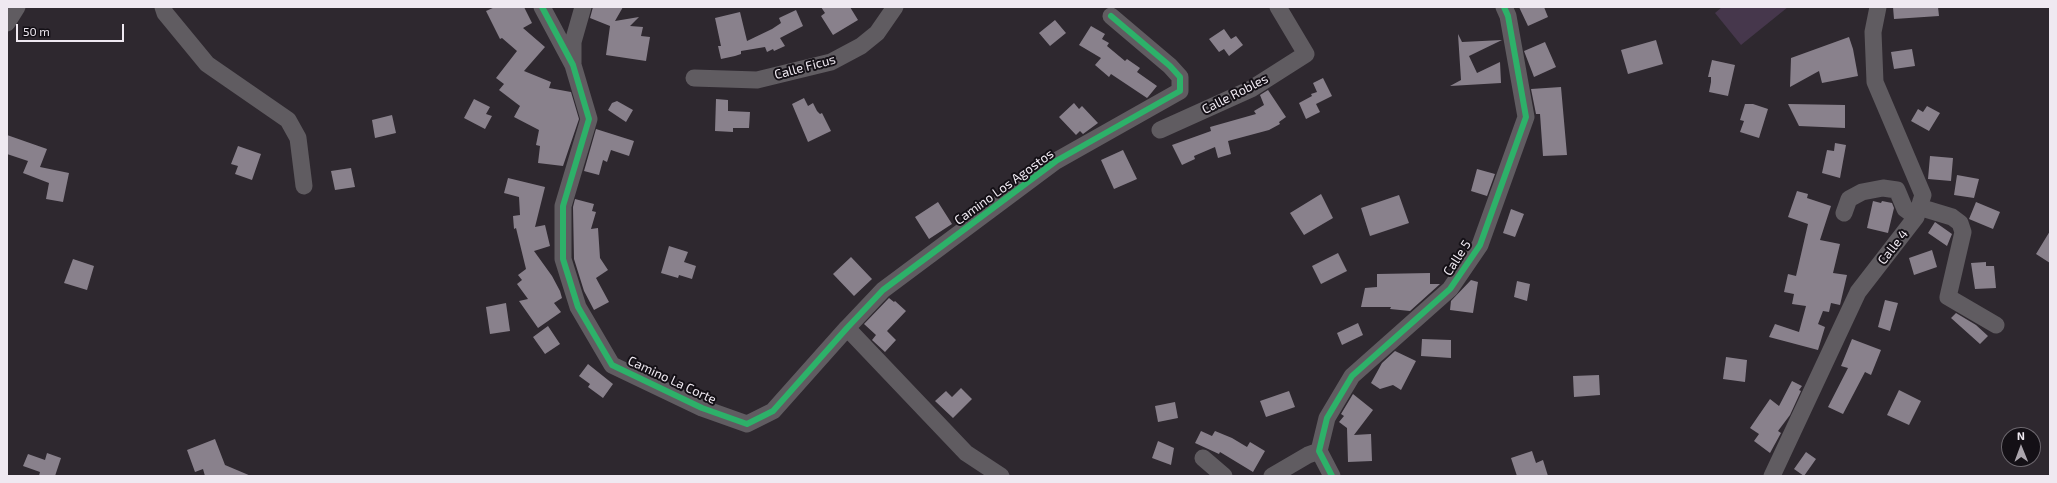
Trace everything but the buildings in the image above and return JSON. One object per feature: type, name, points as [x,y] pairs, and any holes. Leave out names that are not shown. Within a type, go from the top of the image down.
[{"type":"street","points":[[7,23],[17,7]]},
{"type":"street","points":[[163,7],[165,13],[207,64],[288,120],[298,138],[304,186]]},
{"type":"street","name":"Camino La Corte","points":[[542,7],[573,65],[589,119],[562,206],[563,260],[578,307],[612,365],[702,408],[748,424],[773,411],[847,328]]},
{"type":"street","points":[[573,65],[573,42],[584,7]]},
{"type":"street","name":"Calle Ficus","points":[[694,78],[757,80],[830,62],[861,46],[877,33],[895,7]]},
{"type":"street","name":"Calle Robles","points":[[1160,130],[1251,89],[1306,54],[1278,7]]},
{"type":"street","name":"Calle 5","points":[[1319,451],[1327,418],[1352,376],[1450,289],[1480,245],[1526,117],[1504,7]]},
{"type":"street","points":[[1878,7],[1873,32],[1875,82],[1922,195],[1918,212]]},
{"type":"street","name":"Camino Los Agostos","points":[[847,328],[883,290],[1056,161],[1180,91],[1180,77],[1170,66],[1111,16]]},
{"type":"street","points":[[1844,213],[1849,198],[1862,192],[1883,188],[1897,190],[1905,209],[1952,217],[1960,223],[1963,232],[1948,297],[1996,325]]},
{"type":"street","name":"Calle 4","points":[[1772,476],[1858,292],[1918,212]]},
{"type":"street","points":[[847,328],[966,453],[1001,476]]},
{"type":"street","points":[[1272,476],[1308,455],[1319,451],[1332,476]]},
{"type":"street","points":[[1203,458],[1224,476]]},
{"type":"shaded area","points":[[1722,7],[1788,7],[1741,45],[1715,13]]},
{"type":"cycle path","points":[[542,7],[573,65],[589,119],[563,206],[563,259],[578,307],[612,365],[702,408],[747,424],[773,411],[883,290],[1056,161],[1180,91],[1180,77],[1170,66],[1111,16]]},
{"type":"cycle path","points":[[1332,476],[1319,451],[1327,418],[1352,376],[1450,289],[1480,245],[1526,117],[1508,16],[1504,7]]}]
